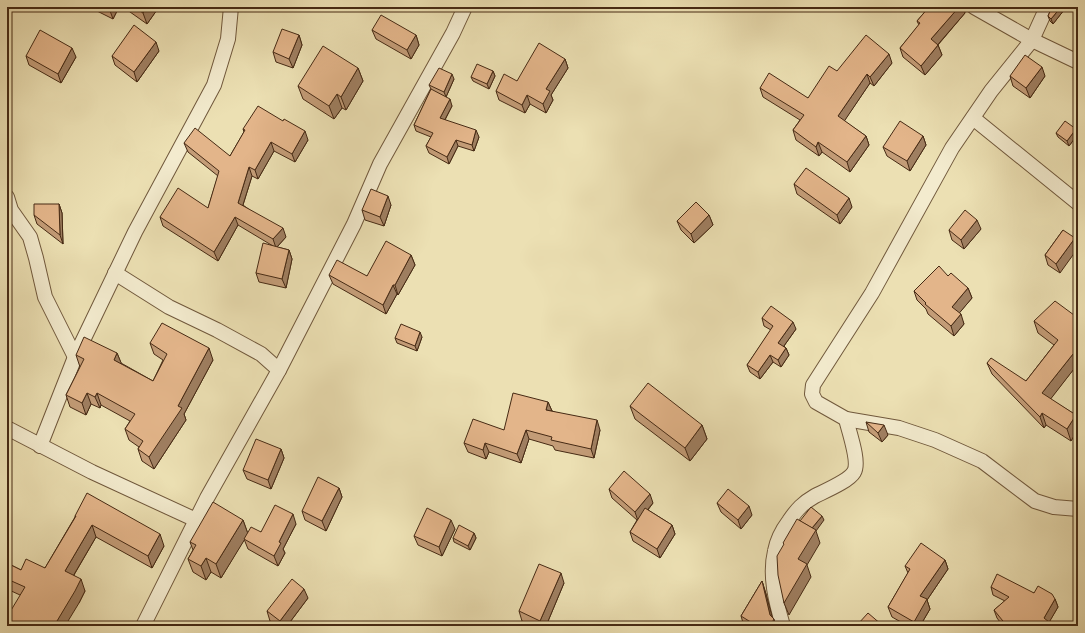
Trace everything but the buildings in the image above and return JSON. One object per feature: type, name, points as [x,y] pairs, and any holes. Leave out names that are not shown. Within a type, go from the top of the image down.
[{"type":"street","points":[[40,446],[75,357],[135,232],[214,85],[228,39],[231,7]]},
{"type":"street","points":[[143,626],[207,498],[279,370],[354,224],[380,164],[453,33],[465,7]]},
{"type":"street","points":[[974,7],[1032,40],[1078,62]]},
{"type":"street","points":[[1047,7],[1032,40],[991,91],[952,148],[872,293],[813,385],[812,394],[816,402],[846,419],[899,428],[935,440],[982,461],[1035,501],[1054,507],[1078,509]]},
{"type":"street","points":[[973,118],[1078,203]]},
{"type":"street","points":[[7,197],[11,210],[30,236],[45,296],[75,357]]},
{"type":"street","points":[[115,274],[169,307],[217,330],[261,354],[279,370]]},
{"type":"street","points":[[783,626],[775,594],[773,571],[775,550],[783,529],[797,509],[814,497],[848,479],[854,473],[857,465],[846,419]]},
{"type":"street","points":[[7,428],[92,472],[196,520]]}]
